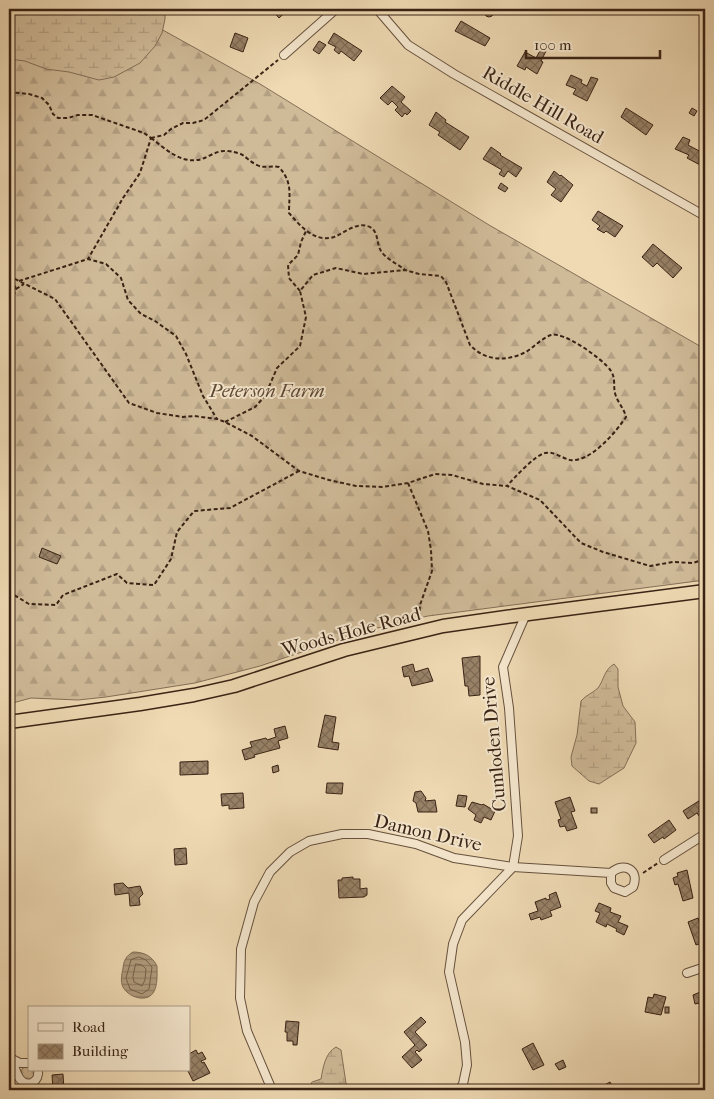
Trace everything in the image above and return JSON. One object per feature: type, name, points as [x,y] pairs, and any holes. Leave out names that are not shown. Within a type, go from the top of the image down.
[{"type":"highway","name":"Woods Hole Road","points":[[9,722],[194,695],[234,686],[344,650],[480,620],[705,591]]},
{"type":"street","points":[[284,54],[336,9]]},
{"type":"street","name":"Riddle Hill Road","points":[[377,9],[408,45],[454,74],[705,216]]},
{"type":"street","name":"Cumloden Drive","points":[[513,867],[518,836],[509,708],[503,667],[526,614]]},
{"type":"street","name":"Damon Drive","points":[[272,1090],[247,1031],[240,998],[241,949],[254,902],[270,872],[290,852],[309,841],[342,834],[368,834],[416,844],[454,858],[513,867],[611,873],[614,870],[626,867],[636,877]]},
{"type":"street","points":[[664,860],[704,838]]},
{"type":"street","points":[[459,1090],[463,1084],[467,1065],[449,972],[453,944],[462,920],[513,867]]},
{"type":"street","points":[[611,873],[611,884],[619,891],[630,891],[633,888],[636,877]]},
{"type":"street","points":[[686,973],[705,967]]},
{"type":"street","points":[[10,1058],[20,1063],[28,1063]]},
{"type":"street","points":[[10,1058],[18,1076],[25,1083],[35,1082],[39,1076],[38,1072]]},
{"type":"path","points":[[151,138],[164,135],[171,129],[184,123],[204,120],[284,54]]},
{"type":"path","points":[[9,92],[29,94],[42,98],[58,118],[92,115],[144,133],[178,158],[201,159],[224,150],[243,153],[257,165],[279,167],[288,180],[291,189],[289,213],[306,231],[319,238],[334,237],[355,227],[364,226],[372,228],[376,234],[380,250],[405,270]]},
{"type":"path","points":[[88,259],[129,188],[140,173],[151,138]]},
{"type":"path","points":[[225,422],[255,407],[265,396],[277,368],[300,346],[306,317],[300,291],[289,278],[288,265],[298,255],[306,231]]},
{"type":"path","points":[[19,281],[88,259],[106,264],[121,278],[128,300],[141,314],[155,321],[176,336],[186,354],[203,396],[217,420]]},
{"type":"path","points":[[300,291],[313,275],[336,268],[363,274],[405,270],[419,274],[441,276],[446,282],[470,345],[487,358],[514,356],[525,352],[553,334],[562,335],[604,361],[615,381],[615,392],[626,417],[620,426],[598,448],[581,460],[572,460],[549,452],[542,454],[519,472],[508,486]]},
{"type":"path","points":[[9,276],[55,299],[129,403],[157,413],[183,417],[194,416],[225,422],[252,436],[299,471],[329,480],[356,486],[382,487],[408,483],[435,474],[452,476],[483,484],[508,486],[540,500],[581,543],[603,552],[650,566],[673,562],[693,563],[705,560]]},
{"type":"path","points":[[9,308],[16,289],[12,278]]},
{"type":"path","points":[[16,289],[25,284]]},
{"type":"path","points":[[9,592],[29,604],[56,605],[63,595],[116,574],[128,583],[154,585],[171,559],[177,532],[194,511],[230,508],[299,471]]},
{"type":"path","points":[[408,483],[428,531],[431,550],[432,571],[420,605],[419,632]]},
{"type":"path","points":[[636,877],[664,860]]},
{"type":"green space","name":"Peterson Farm","points":[[9,9],[125,9],[260,84],[489,225],[705,349],[705,580],[428,616],[365,631],[260,666],[195,683],[106,697],[78,700],[31,698],[9,704]]},
{"type":"green space","points":[[9,9],[165,9],[165,19],[162,33],[155,46],[140,63],[114,77],[99,80],[69,72],[46,69],[25,61],[9,59]]},
{"type":"green space","points":[[614,664],[618,669],[618,687],[623,706],[635,722],[636,743],[624,768],[599,784],[589,781],[572,766],[571,757],[577,735],[581,701],[598,688],[606,672]]},
{"type":"green space","points":[[336,1047],[341,1050],[347,1090],[308,1090],[312,1082],[321,1079],[327,1057]]},
{"type":"green space","points":[[28,1066],[28,1072],[36,1072],[32,1080],[24,1080],[21,1073],[22,1069]]},
{"type":"water","points":[[133,952],[147,955],[157,966],[156,987],[153,993],[146,998],[137,998],[129,994],[122,985],[121,978],[124,963]]},
{"type":"building","points":[[220,9],[228,9],[229,10],[223,14]]},
{"type":"building","points":[[289,9],[279,18],[272,10]]},
{"type":"building","points":[[489,9],[493,13],[489,17],[485,13]]},
{"type":"building","points":[[461,21],[490,38],[485,46],[455,31]]},
{"type":"building","points":[[235,33],[248,38],[243,52],[230,47]]},
{"type":"building","points":[[334,33],[362,51],[354,61],[341,51],[339,54],[334,50],[336,47],[328,43]]},
{"type":"building","points":[[319,41],[326,45],[319,54],[313,50]]},
{"type":"building","points":[[541,49],[546,51],[537,74],[526,67],[525,70],[517,66],[525,52],[536,58]]},
{"type":"building","points":[[571,75],[582,80],[581,83],[587,86],[591,77],[598,79],[587,101],[573,94],[576,89],[566,85]]},
{"type":"building","points":[[392,86],[405,97],[401,102],[411,111],[407,115],[405,113],[402,117],[395,110],[398,107],[392,101],[388,105],[380,98]]},
{"type":"building","points":[[626,108],[653,125],[646,135],[621,117]]},
{"type":"building","points":[[692,108],[697,111],[694,116],[689,113]]},
{"type":"building","points":[[436,112],[446,120],[445,122],[469,137],[460,150],[438,135],[440,132],[429,125]]},
{"type":"building","points":[[683,137],[690,140],[688,145],[705,154],[705,161],[702,166],[687,158],[689,155],[675,149]]},
{"type":"building","points":[[491,147],[500,155],[522,168],[516,177],[508,171],[504,177],[499,174],[502,170],[483,159]]},
{"type":"building","points":[[554,171],[573,185],[561,202],[551,195],[556,189],[547,182]]},
{"type":"building","points":[[501,183],[508,188],[505,192],[498,188]]},
{"type":"building","points":[[598,211],[623,226],[615,237],[606,231],[604,233],[597,229],[600,226],[592,220]]},
{"type":"building","points":[[653,244],[682,268],[673,278],[657,263],[653,267],[642,257]]},
{"type":"building","points":[[42,548],[61,556],[57,564],[39,557]]},
{"type":"building","points":[[480,656],[480,695],[469,696],[468,686],[465,686],[462,658]]},
{"type":"building","points":[[413,664],[415,672],[428,668],[433,681],[412,686],[409,676],[404,677],[402,667]]},
{"type":"building","points":[[325,715],[336,717],[332,742],[339,743],[338,750],[318,747]]},
{"type":"building","points":[[285,726],[288,738],[278,741],[280,748],[254,755],[255,757],[245,760],[242,750],[252,747],[250,742],[276,737],[274,729]]},
{"type":"building","points":[[208,761],[208,774],[180,775],[180,762]]},
{"type":"building","points":[[278,765],[279,771],[273,773],[272,767]]},
{"type":"building","points":[[327,783],[343,783],[342,794],[326,793]]},
{"type":"building","points":[[421,791],[426,798],[425,801],[435,800],[437,812],[418,812],[416,803],[413,801],[415,792]]},
{"type":"building","points":[[243,793],[244,808],[229,809],[229,805],[222,806],[221,794]]},
{"type":"building","points":[[458,795],[467,796],[465,807],[456,806]]},
{"type":"building","points":[[570,797],[575,811],[571,812],[577,828],[567,831],[565,826],[560,827],[558,820],[561,819],[555,802]]},
{"type":"building","points":[[705,797],[705,812],[699,816],[697,813],[688,819],[683,811]]},
{"type":"building","points":[[472,802],[483,804],[495,811],[491,820],[484,817],[481,823],[474,820],[476,815],[468,809]]},
{"type":"building","points":[[591,808],[597,808],[597,813],[591,813]]},
{"type":"building","points":[[669,820],[676,830],[664,839],[663,837],[654,843],[648,835]]},
{"type":"building","points":[[186,848],[187,864],[175,865],[174,849]]},
{"type":"building","points":[[687,870],[693,898],[683,901],[678,884],[675,885],[673,878],[678,876],[677,873]]},
{"type":"building","points":[[353,877],[353,879],[360,879],[360,889],[367,888],[367,895],[364,897],[339,898],[338,880]]},
{"type":"building","points":[[123,883],[128,888],[140,886],[143,894],[139,898],[140,905],[130,906],[129,893],[115,895],[114,884]]},
{"type":"building","points":[[556,892],[561,907],[550,911],[552,916],[541,920],[540,917],[531,920],[529,914],[538,911],[535,902],[546,898],[546,900],[550,899],[549,895]]},
{"type":"building","points":[[599,903],[611,908],[610,912],[621,916],[618,922],[628,926],[624,935],[607,924],[606,927],[596,922],[600,913],[595,911]]},
{"type":"building","points":[[698,918],[705,933],[705,942],[696,945],[688,922]]},
{"type":"building","points":[[705,990],[705,1002],[695,1004],[693,995]]},
{"type":"building","points":[[654,994],[666,997],[661,1015],[645,1012],[648,997],[653,998]]},
{"type":"building","points":[[665,1007],[669,1007],[669,1013],[665,1013]]},
{"type":"building","points":[[421,1017],[426,1022],[415,1032],[427,1045],[419,1052],[417,1050],[415,1052],[422,1060],[412,1068],[402,1057],[415,1045],[404,1032]]},
{"type":"building","points":[[286,1021],[299,1022],[297,1045],[293,1045],[293,1041],[287,1041],[287,1032],[285,1032]]},
{"type":"building","points":[[533,1043],[544,1065],[533,1070],[522,1049]]},
{"type":"building","points":[[196,1050],[198,1054],[202,1052],[206,1059],[201,1061],[202,1063],[204,1062],[210,1073],[193,1081],[188,1072],[190,1053]]},
{"type":"building","points":[[563,1060],[566,1067],[559,1070],[555,1064]]},
{"type":"building","points":[[63,1074],[64,1090],[53,1090],[52,1075]]},
{"type":"building","points":[[610,1082],[615,1090],[602,1090],[601,1087]]}]
